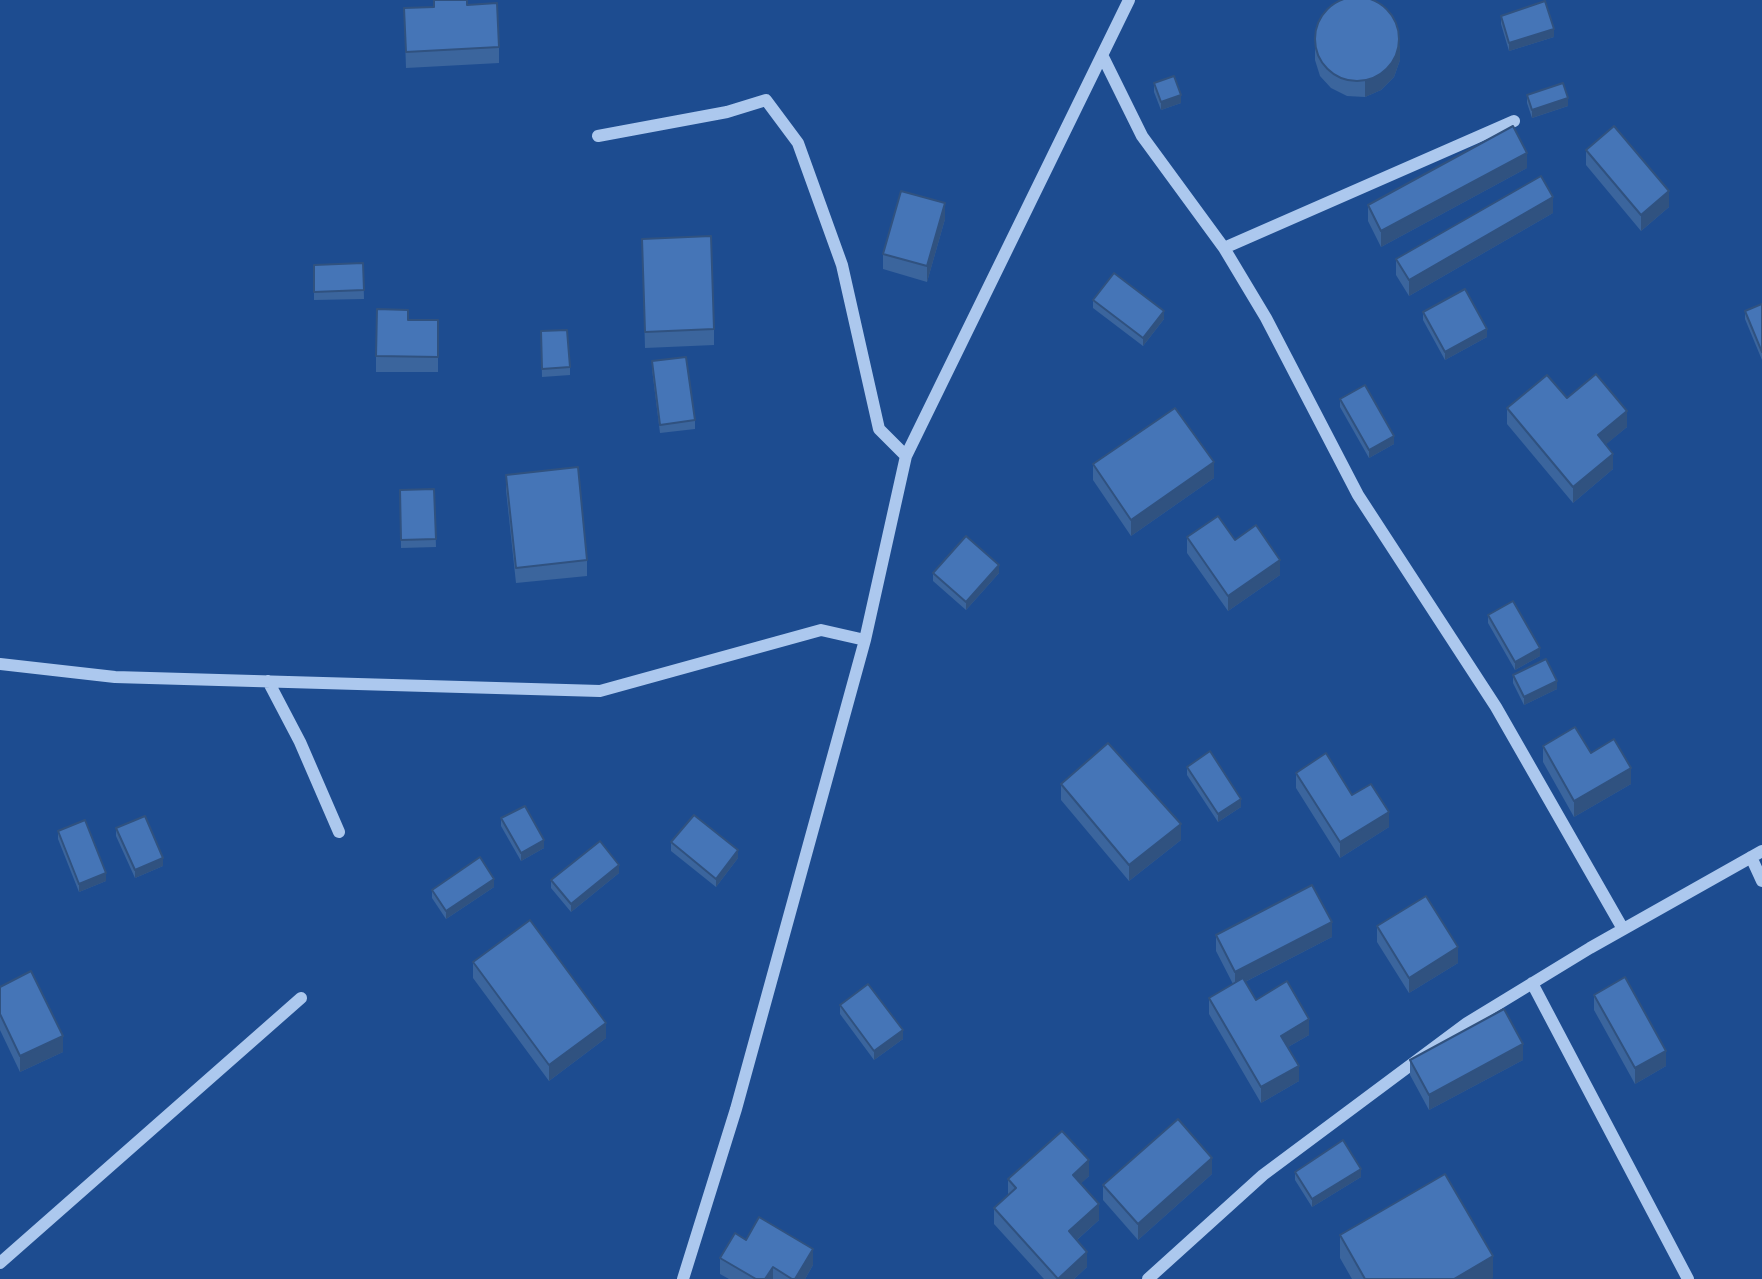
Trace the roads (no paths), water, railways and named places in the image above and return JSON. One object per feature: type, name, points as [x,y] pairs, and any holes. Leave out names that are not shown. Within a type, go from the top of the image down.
[{"type":"street","points":[[682,1279],[736,1109],[865,640],[906,456],[1129,0]]},
{"type":"street","points":[[1102,55],[1142,136],[1224,248],[1266,318],[1358,495],[1496,707],[1623,929]]},
{"type":"street","points":[[598,136],[727,111],[766,100],[798,143],[842,265],[879,429],[906,456]]},
{"type":"street","points":[[1224,248],[1514,121]]},
{"type":"street","points":[[0,664],[115,677],[600,691],[821,630],[865,640]]},
{"type":"street","points":[[268,681],[300,742],[339,832]]},
{"type":"street","points":[[1148,1279],[1263,1175],[1467,1023],[1623,929],[1756,854],[1762,881]]},
{"type":"street","points":[[1532,984],[1688,1279]]},
{"type":"street","points":[[0,1262],[301,998]]}]
